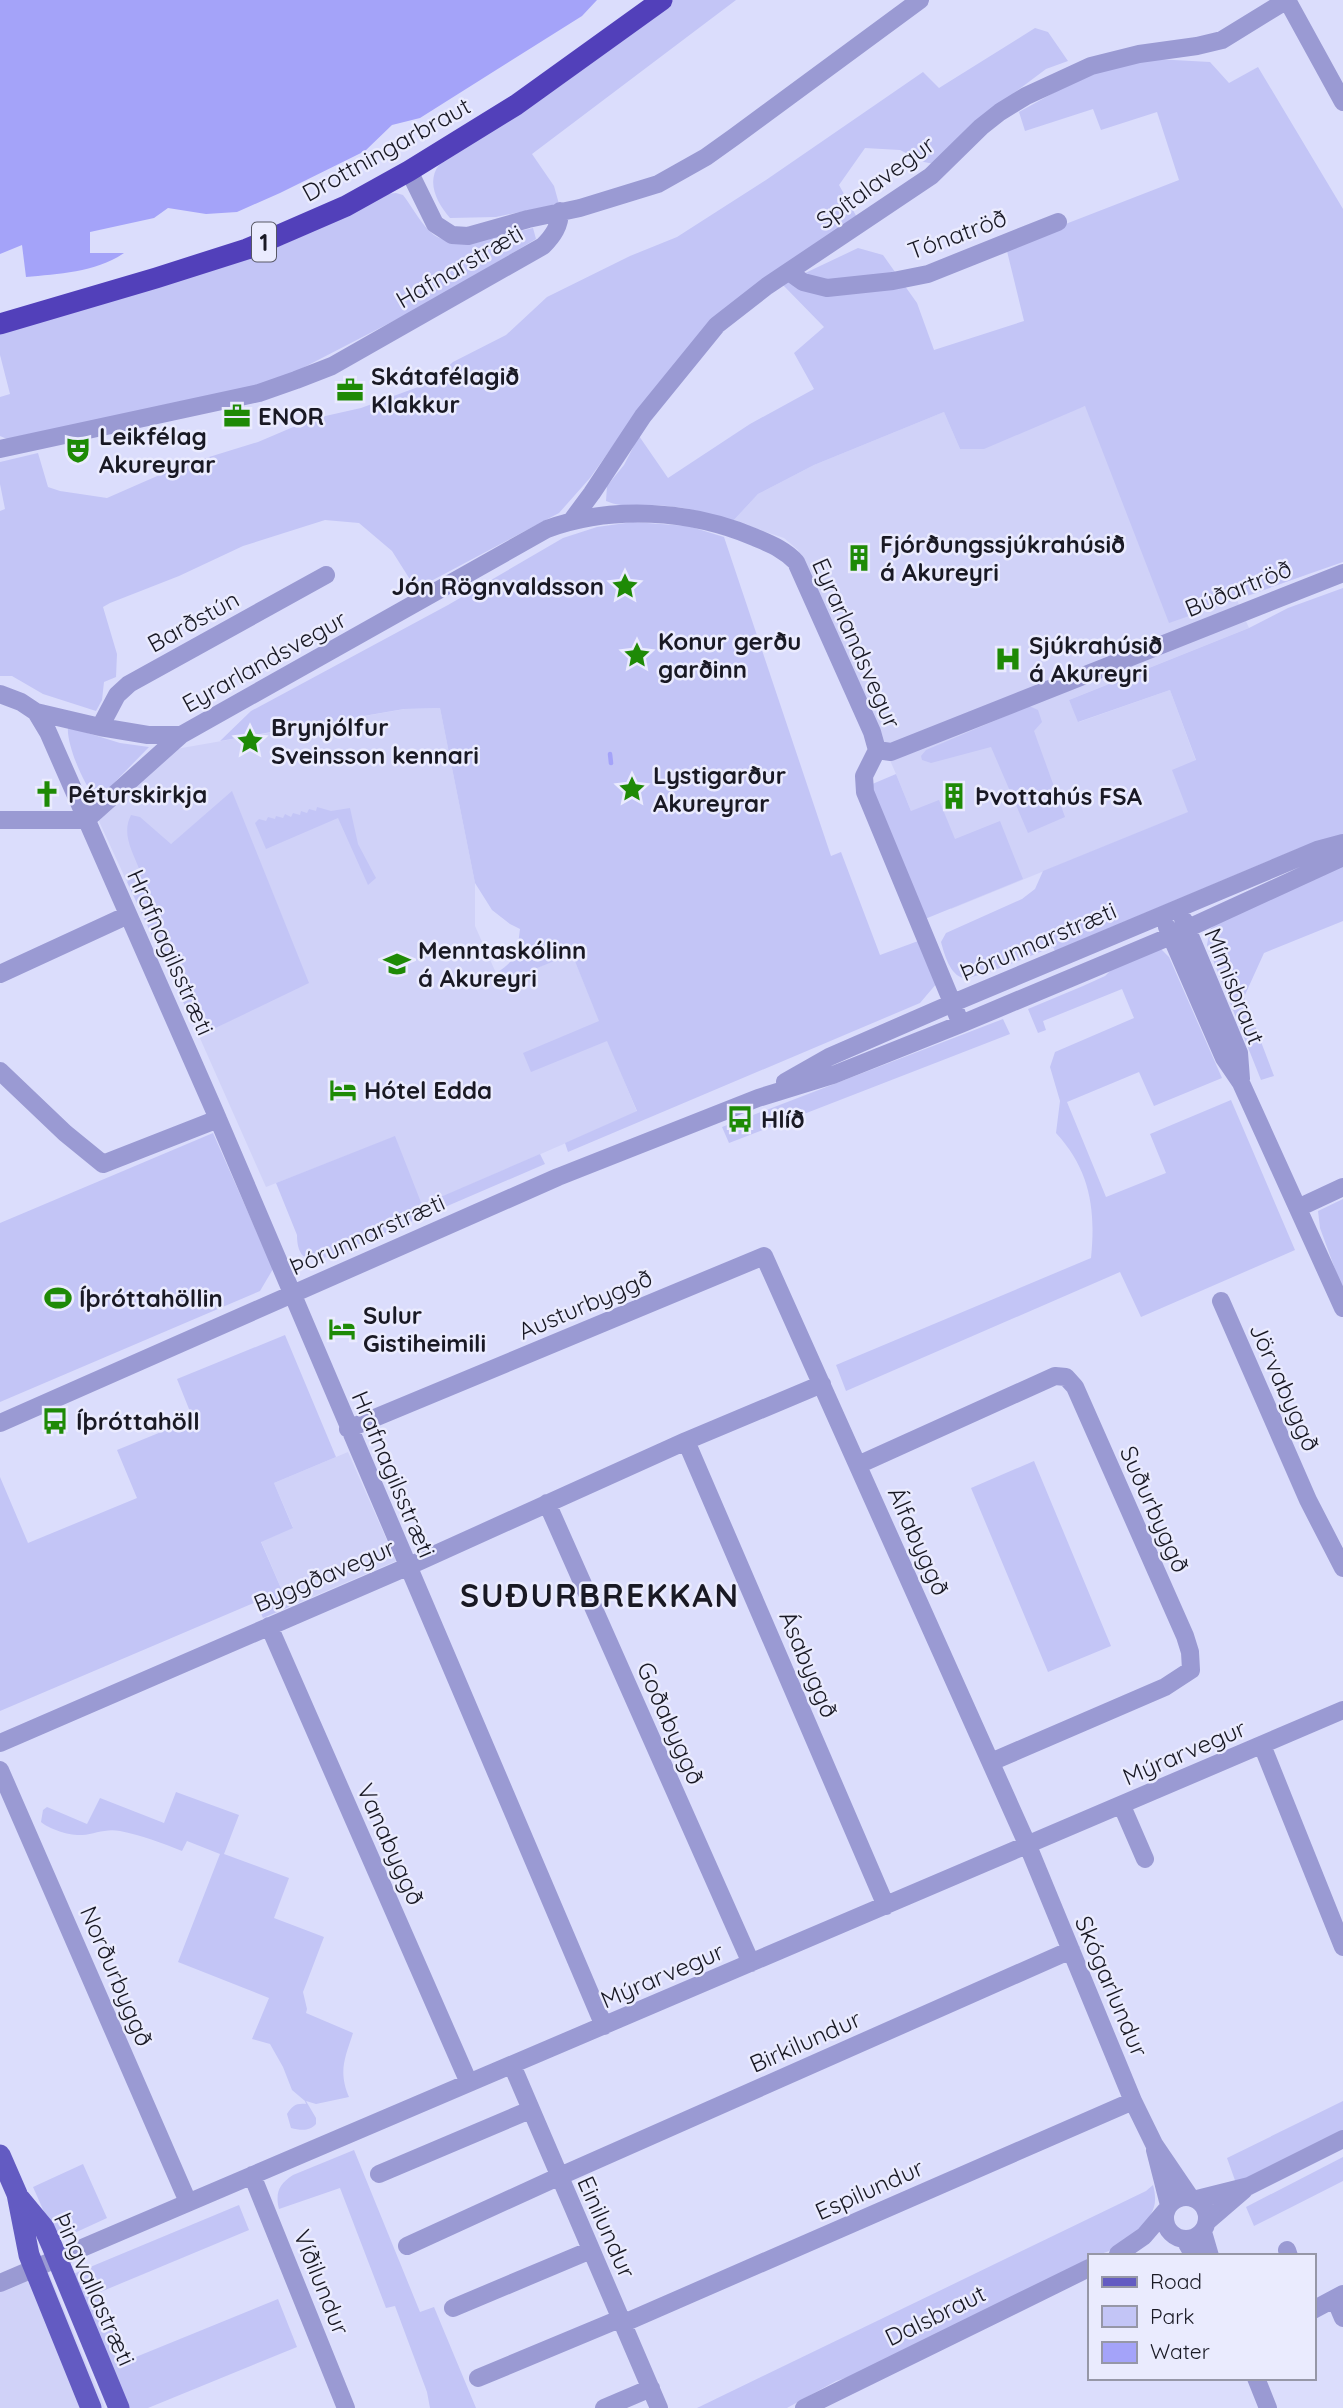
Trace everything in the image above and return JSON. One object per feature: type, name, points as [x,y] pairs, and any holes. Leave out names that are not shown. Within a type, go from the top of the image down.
[{"type":"highway","name":"Drottningarbraut","points":[[0,324],[204,263],[260,243],[346,206],[415,168],[542,87],[662,0]]},
{"type":"highway","name":"Drottningarbraut","points":[[0,312],[110,291]]},
{"type":"main road","name":"Þingvallastræti","points":[[0,2155],[17,2194],[29,2255],[91,2408]]},
{"type":"main road","name":"Þingvallastræti","points":[[17,2194],[44,2228],[119,2408]]},
{"type":"street","points":[[415,168],[442,216],[453,226],[486,232],[580,208],[658,184],[706,157],[920,0]]},
{"type":"street","points":[[1287,0],[1343,102]]},
{"type":"street","name":"Spítalavegur","points":[[572,520],[643,416],[717,325],[789,272],[931,176],[1000,112],[1074,73],[1107,61],[1222,40],[1287,0]]},
{"type":"street","name":"Hafnarstræti","points":[[0,449],[259,393],[332,366],[543,246],[560,220],[560,211]]},
{"type":"street","name":"Tónatröð","points":[[789,272],[803,282],[827,288],[893,281],[928,274],[1058,222]]},
{"type":"street","name":"Eyrarlandsvegur","points":[[86,820],[181,735],[547,529],[572,520],[614,514],[706,521],[733,528],[782,549],[796,562],[872,732],[877,750],[864,776],[865,792],[961,1024]]},
{"type":"street","name":"Búðartröð","points":[[877,750],[891,752],[1343,573]]},
{"type":"street","name":"Barðstún","points":[[100,727],[117,695],[130,684],[326,575]]},
{"type":"street","name":"Eyrarlandsvegur","points":[[0,694],[21,702],[36,712],[100,727],[148,735],[181,735]]},
{"type":"street","name":"Hrafnagilsstræti","points":[[36,712],[48,732],[218,1119],[604,2026]]},
{"type":"street","points":[[0,820],[86,820]]},
{"type":"street","name":"Þórunnarstræti","points":[[758,1098],[829,1057],[1170,911],[1317,850],[1343,843]]},
{"type":"street","name":"Þórunnarstræti","points":[[0,1423],[558,1177],[758,1098],[833,1075],[961,1024],[1179,932],[1343,857]]},
{"type":"street","name":"Mímisbraut","points":[[1170,911],[1224,1058],[1241,1083],[1343,1308]]},
{"type":"street","points":[[0,974],[128,915]]},
{"type":"street","points":[[0,1071],[65,1133],[103,1164],[218,1119]]},
{"type":"street","points":[[1298,1208],[1343,1187]]},
{"type":"street","name":"Álfabyggð","points":[[764,1256],[1028,1846]]},
{"type":"street","name":"Austurbyggð","points":[[348,1429],[764,1256]]},
{"type":"street","name":"Jörvabyggð","points":[[1221,1301],[1308,1500],[1343,1568]]},
{"type":"street","name":"Suðurbyggð","points":[[858,1465],[1055,1376],[1066,1377],[1081,1399],[1185,1636],[1191,1670],[1165,1687],[990,1762]]},
{"type":"street","name":"Byggðavegur","points":[[0,1743],[407,1567],[686,1441],[822,1384]]},
{"type":"street","name":"Ásabyggð","points":[[686,1441],[886,1906]]},
{"type":"street","name":"Goðabyggð","points":[[547,1503],[751,1963]]},
{"type":"street","name":"Vanabyggð","points":[[269,1626],[469,2083]]},
{"type":"street","name":"Mýrarvegur","points":[[0,2283],[1343,1710]]},
{"type":"street","points":[[1262,1745],[1343,1947]]},
{"type":"street","name":"Norðurbyggð","points":[[0,1770],[188,2202]]},
{"type":"street","points":[[1122,1806],[1145,1859]]},
{"type":"street","name":"Skógarlundur","points":[[1028,1846],[1133,2101],[1154,2144],[1193,2198]]},
{"type":"street","name":"Birkilundur","points":[[407,2246],[558,2176],[1071,1950]]},
{"type":"street","name":"Einilundur","points":[[512,2065],[659,2408]]},
{"type":"street","name":"Espilundur","points":[[478,2378],[623,2320],[1133,2101]]},
{"type":"street","points":[[379,2174],[530,2110]]},
{"type":"street","points":[[1117,2254],[1143,2236],[1178,2198],[1193,2198],[1249,2186],[1343,2139]]},
{"type":"street","name":"Skógarlundur","points":[[1154,2144],[1168,2207]]},
{"type":"street","name":"Víðilundur","points":[[252,2175],[346,2408]]},
{"type":"street","points":[[1119,2254],[1153,2241],[1198,2236],[1249,2186]]},
{"type":"street","points":[[1193,2198],[1206,2209],[1205,2227],[1210,2254]]},
{"type":"street","points":[[1168,2207],[1165,2222],[1171,2233],[1180,2238],[1192,2254]]},
{"type":"street","points":[[453,2308],[591,2250]]},
{"type":"street","name":"Dalsbraut","points":[[804,2408],[1088,2268]]},
{"type":"street","points":[[1315,2309],[1339,2296],[1343,2318]]},
{"type":"street","points":[[1257,2380],[1268,2408]]},
{"type":"street","points":[[604,2408],[651,2388]]},
{"type":"shaded area","name":"Sjúkrahúsið á Akureyri","points":[[1085,406],[1305,575],[1237,600],[1249,628],[1069,700],[1079,722],[1170,690],[1196,761],[1189,812],[951,909],[896,774],[798,550],[784,538],[733,521],[758,494],[814,465],[944,412],[960,449]]},
{"type":"shaded area","name":"Menntaskólinn á Akureyri","points":[[440,708],[475,883],[475,926],[500,982],[572,954],[637,1112],[421,1206],[394,1137],[266,1187],[199,1036],[308,982],[232,792],[127,882],[97,817],[176,749],[405,709]]},
{"type":"shaded area","points":[[348,1452],[396,1561],[289,1607],[261,1541],[293,1527],[274,1483]]},
{"type":"shaded area","points":[[45,2264],[105,2408],[0,2408],[0,2286]]},
{"type":"green space","points":[[673,0],[736,0],[532,154],[554,186],[559,204],[496,217],[450,218],[441,206],[433,185],[439,165],[563,84]]},
{"type":"green space","points":[[1035,28],[1048,32],[1068,61],[1046,69],[1014,93],[934,164],[900,150],[865,148],[839,185],[859,221],[774,277],[632,419],[590,478],[559,513],[416,589],[392,551],[359,523],[325,520],[243,546],[103,607],[117,654],[116,677],[104,682],[102,700],[96,711],[43,694],[12,676],[0,676],[0,511],[5,509],[0,484],[0,462],[38,453],[48,487],[107,498],[180,466],[258,442],[312,419],[361,408],[429,383],[453,362],[506,335],[547,297],[630,256],[677,237],[766,180],[923,72],[939,88]]},
{"type":"green space","points":[[1137,58],[1210,62],[1229,83],[1258,67],[1343,209],[1343,562],[1169,623],[1085,406],[984,449],[960,449],[944,412],[814,465],[758,494],[733,521],[684,508],[620,505],[606,501],[607,486],[624,465],[639,436],[668,478],[750,424],[814,389],[794,353],[824,327],[782,284],[858,248],[883,255],[917,303],[934,350],[1024,321],[1006,247],[1179,180],[1157,112],[1101,130],[1093,109],[1025,131],[1019,112],[1082,77]]},
{"type":"green space","points":[[386,194],[403,195],[430,231],[443,239],[468,241],[533,228],[536,239],[434,300],[291,374],[257,385],[40,432],[12,441],[0,436],[0,397],[10,394],[0,355],[0,332],[216,268],[285,244]]},
{"type":"green space","name":"Lystigarður Akureyrar","points":[[633,522],[688,526],[724,537],[831,856],[841,852],[880,955],[921,940],[937,983],[920,1003],[568,1152],[565,1143],[637,1111],[607,1041],[531,1072],[523,1053],[599,1021],[572,954],[500,983],[496,973],[515,955],[520,929],[492,910],[475,883],[440,708],[404,709],[220,741],[251,711],[448,605],[563,538],[597,527]]},
{"type":"green space","points":[[1343,588],[1343,835],[1297,849],[1055,951],[1053,947],[971,977],[964,978],[955,973],[948,963],[941,942],[946,933],[1022,899],[1035,889],[1043,871],[1188,812],[1172,770],[1196,760],[1170,690],[1078,722],[1069,700],[1249,628],[1288,608]]},
{"type":"green space","points":[[1029,706],[1038,710],[1042,722],[1034,731],[1065,817],[1028,833],[991,747],[931,763],[922,760],[921,756],[926,750]]},
{"type":"green space","points":[[68,727],[120,743],[149,747],[108,789],[96,797],[86,784],[77,764]]},
{"type":"green space","points":[[896,774],[911,811],[939,800],[955,839],[1000,821],[1023,879],[925,919],[870,785]]},
{"type":"green space","points":[[232,791],[309,983],[199,1036],[127,882],[140,871],[129,843],[127,829],[131,815],[140,817],[171,844]]},
{"type":"green space","points":[[317,807],[331,811],[350,808],[358,844],[376,878],[368,885],[338,818],[266,849],[255,823],[259,819],[266,821],[268,817],[275,819],[276,816],[283,818],[285,814],[291,817],[293,813],[300,815],[301,811],[307,813],[309,809],[316,811]]},
{"type":"green space","points":[[1343,863],[1343,921],[1264,953],[1244,997],[1274,1076],[1261,1080],[1207,945],[1210,929],[1228,915]]},
{"type":"green space","points":[[1159,947],[1169,957],[1222,1078],[1154,1106],[1139,1072],[1067,1102],[1106,1197],[1166,1173],[1150,1134],[1231,1100],[1295,1250],[1141,1317],[1120,1272],[846,1391],[836,1365],[1091,1258],[1092,1223],[1088,1191],[1077,1161],[1056,1133],[1060,1101],[1050,1067],[1055,1052],[1134,1018],[1122,989],[1043,1021],[1046,1030],[1038,1033],[1028,1009],[1105,976],[1118,963]]},
{"type":"green space","points":[[1003,1019],[1010,1034],[729,1143],[722,1127]]},
{"type":"green space","points":[[213,1133],[273,1269],[260,1291],[0,1402],[0,1223]]},
{"type":"green space","points":[[395,1136],[422,1205],[540,1154],[545,1164],[336,1254],[321,1259],[304,1256],[300,1252],[297,1235],[276,1183]]},
{"type":"green space","points":[[1343,1199],[1343,1291],[1320,1228],[1318,1211]]},
{"type":"green space","points":[[285,1335],[336,1457],[274,1483],[293,1528],[261,1542],[289,1607],[263,1618],[256,1602],[0,1711],[0,1477],[28,1543],[137,1498],[117,1450],[193,1419],[177,1379]]},
{"type":"green space","points":[[1034,1461],[1111,1646],[1048,1672],[971,1488]]},
{"type":"green space","points":[[176,1792],[239,1815],[224,1854],[289,1878],[274,1918],[324,1937],[303,1992],[306,2013],[353,2033],[343,2072],[349,2097],[316,2104],[306,2101],[316,2118],[316,2124],[310,2128],[291,2128],[287,2114],[295,2106],[306,2104],[305,2101],[292,2090],[270,2044],[252,2039],[269,1998],[178,1962],[220,1854],[187,1841],[182,1851],[120,1831],[77,1835],[60,1832],[41,1822],[43,1810],[47,1807],[87,1824],[100,1798],[164,1823]]},
{"type":"green space","points":[[1343,2101],[1343,2133],[1237,2186],[1227,2158]]},
{"type":"green space","points":[[354,2150],[420,2312],[434,2307],[476,2408],[430,2408],[427,2392],[395,2306],[386,2308],[340,2188],[279,2209],[278,2194],[281,2185],[288,2178]]},
{"type":"green space","points":[[1343,2157],[1343,2181],[1254,2226],[1246,2207]]},
{"type":"green space","points":[[83,2164],[107,2218],[57,2241],[33,2187]]},
{"type":"green space","points":[[1153,2185],[1154,2207],[1144,2224],[1128,2240],[1100,2254],[1088,2254],[1088,2260],[867,2371],[836,2381],[787,2408],[697,2408],[1146,2191]]},
{"type":"green space","points":[[239,2205],[249,2230],[98,2293],[126,2361],[278,2299],[297,2347],[148,2408],[126,2408],[71,2275]]},
{"type":"water","points":[[0,0],[597,0],[582,16],[420,118],[392,125],[365,151],[280,193],[237,212],[206,214],[168,208],[154,218],[90,232],[90,253],[124,253],[90,268],[26,277],[22,245],[0,254]]},
{"type":"waterway","points":[[610,754],[611,763]]},
{"type":"place","name":"Skátafélagið Klakkur","points":[[350,390]]},
{"type":"place","name":"ENOR","points":[[237,416]]},
{"type":"place","name":"Leikfélag Akureyrar","points":[[78,450]]},
{"type":"place","name":"Fjórðungssjúkrahúsið á Akureyri","points":[[859,558]]},
{"type":"place","name":"Jón Rögnvaldsson","points":[[625,586]]},
{"type":"place","name":"Konur gerðu garðinn","points":[[637,655]]},
{"type":"place","name":"Sjúkrahúsið á Akureyri","points":[[1008,659]]},
{"type":"place","name":"Brynjólfur Sveinsson kennari","points":[[250,741]]},
{"type":"place","name":"Lystigarður Akureyrar","points":[[632,789]]},
{"type":"place","name":"Péturskirkja","points":[[47,794]]},
{"type":"place","name":"Þvottahús FSA","points":[[954,796]]},
{"type":"place","name":"Menntaskólinn á Akureyri","points":[[397,964]]},
{"type":"place","name":"Hótel Edda","points":[[343,1090]]},
{"type":"place","name":"Hlíð","points":[[740,1119]]},
{"type":"place","name":"Íþróttahöllin","points":[[58,1298]]},
{"type":"place","name":"Sulur Gistiheimili","points":[[342,1329]]},
{"type":"place","name":"Íþróttahöll","points":[[55,1421]]},
{"type":"district","name":"SUÐURBREKKAN","points":[[600,1595]]}]
